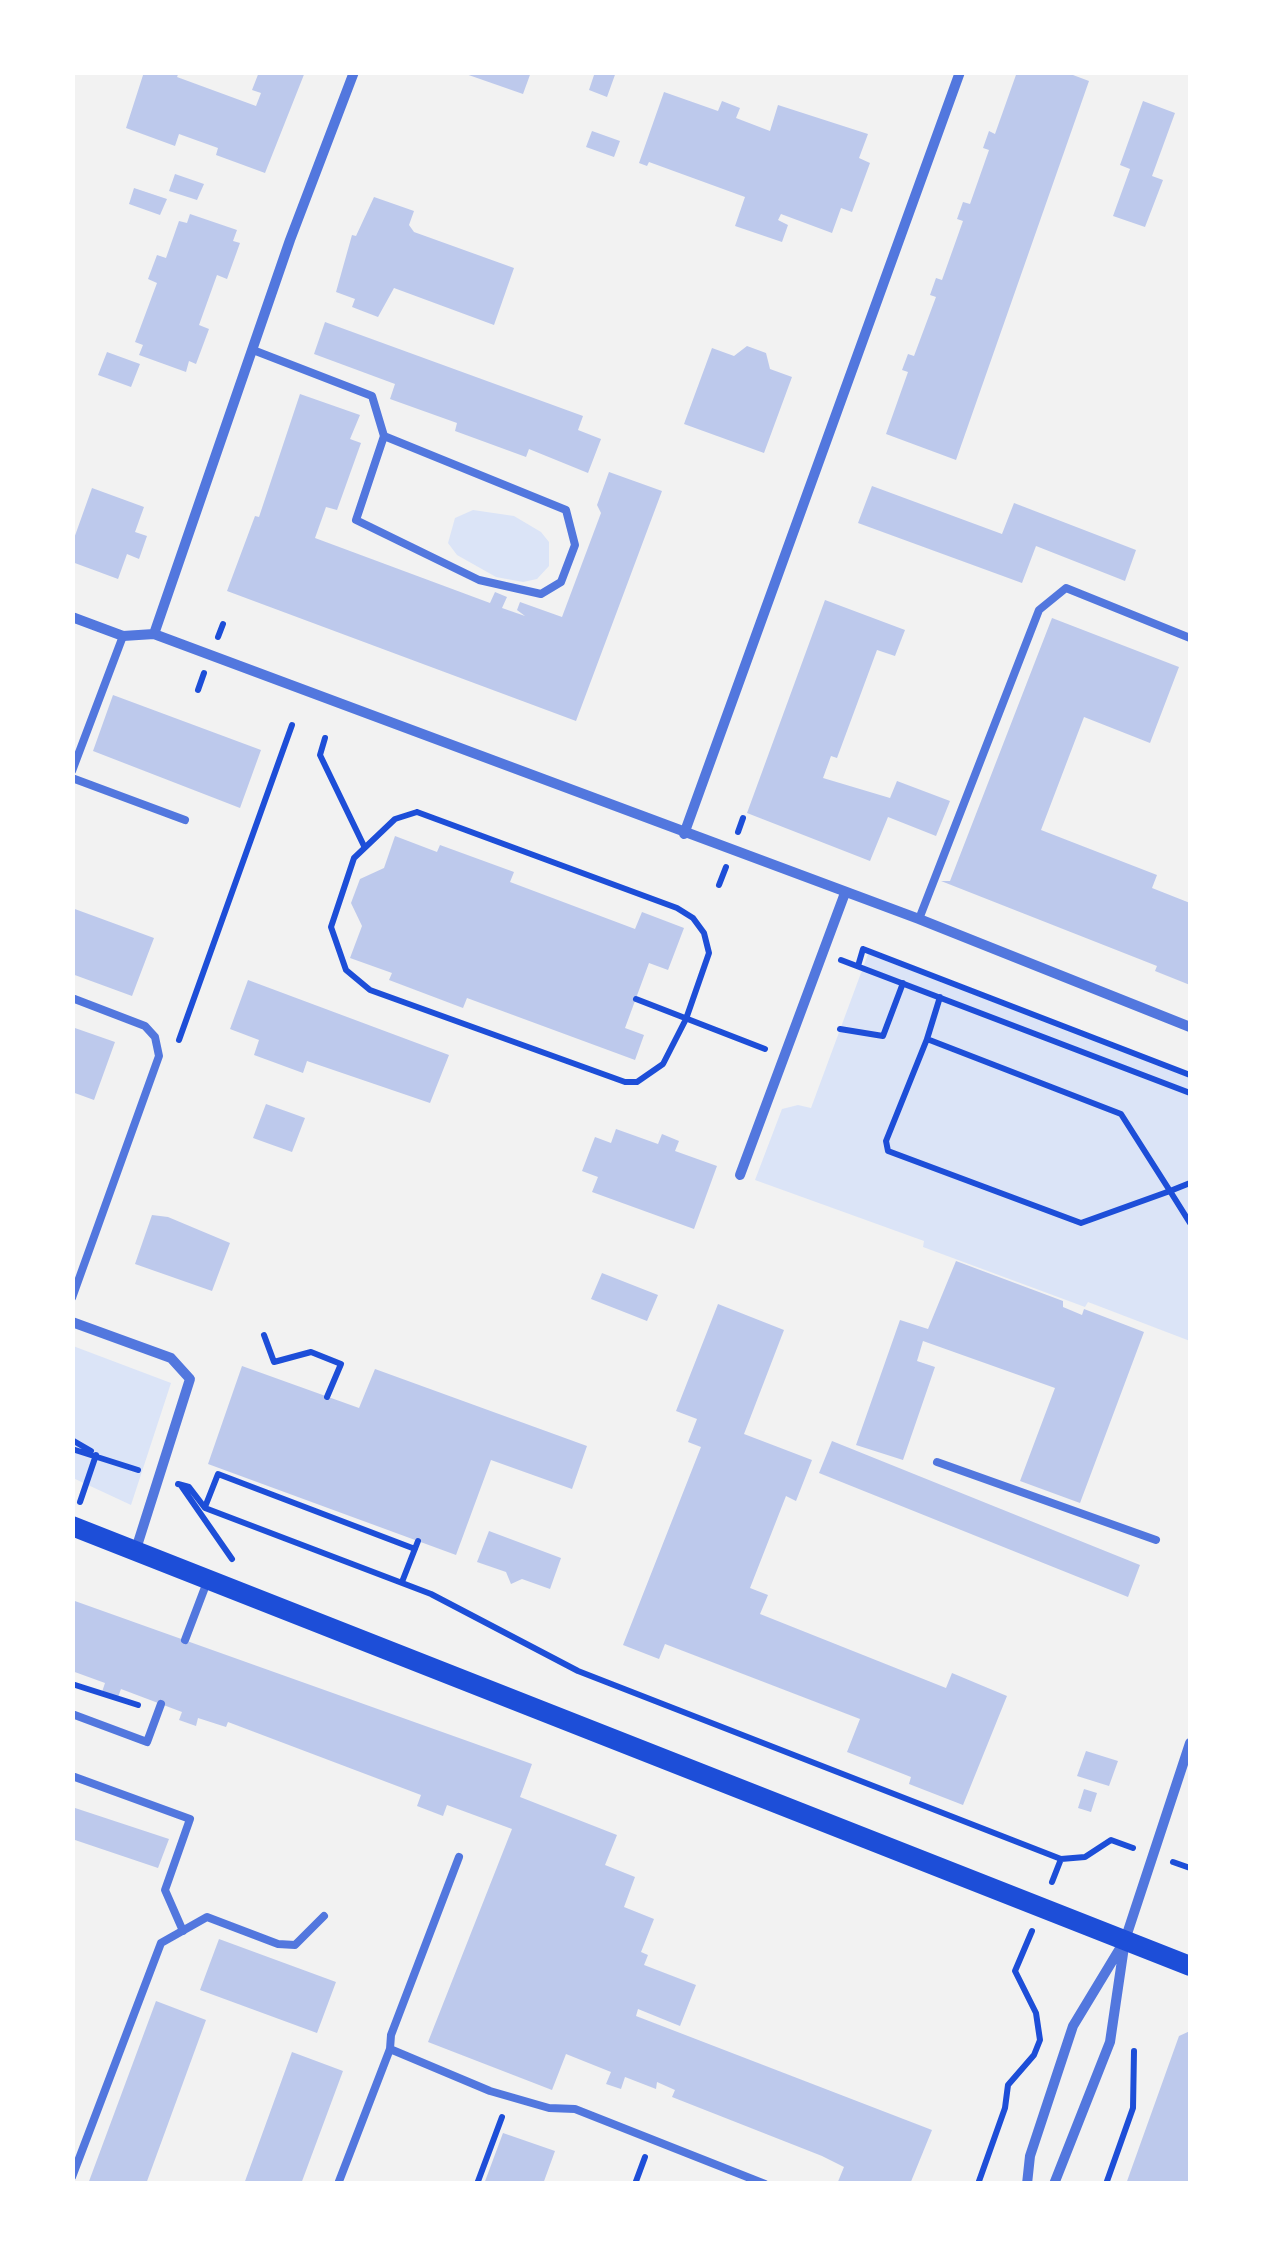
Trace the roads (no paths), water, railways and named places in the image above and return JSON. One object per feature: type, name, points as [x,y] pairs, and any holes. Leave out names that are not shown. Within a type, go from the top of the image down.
[{"type":"main road","points":[[72,1526],[1190,1966]]},
{"type":"street","points":[[154,634],[354,72]]},
{"type":"street","points":[[684,834],[960,72]]},
{"type":"street","points":[[72,617],[122,636],[154,634],[919,919],[1190,1026]]},
{"type":"street","points":[[740,1175],[844,893]]},
{"type":"street","points":[[72,1322],[171,1358],[190,1379],[136,1549]]},
{"type":"street","points":[[1054,2184],[1110,2042],[1126,1940],[1190,1743]]},
{"type":"street","points":[[1027,2184],[1030,2156],[1073,2026],[1126,1940]]},
{"type":"lane","points":[[252,350],[372,396],[384,436],[356,520],[479,580],[541,594],[561,582],[575,545],[566,510],[384,436]]},
{"type":"lane","points":[[919,919],[1039,610],[1066,588],[1190,638]]},
{"type":"lane","points":[[122,636],[72,775],[185,820]]},
{"type":"lane","points":[[72,998],[145,1026],[155,1037],[159,1056],[72,1298]]},
{"type":"lane","points":[[937,1462],[1156,1540]]},
{"type":"lane","points":[[184,1640],[208,1577]]},
{"type":"lane","points":[[72,1714],[147,1742],[161,1704]]},
{"type":"lane","points":[[72,1776],[190,1819],[166,1890],[182,1931]]},
{"type":"lane","points":[[338,2184],[459,1857]]},
{"type":"lane","points":[[72,2177],[161,1943],[207,1917],[278,1944],[296,1945],[324,1916]]},
{"type":"lane","points":[[390,2049],[510,2097],[576,2109],[765,2184]]}]
